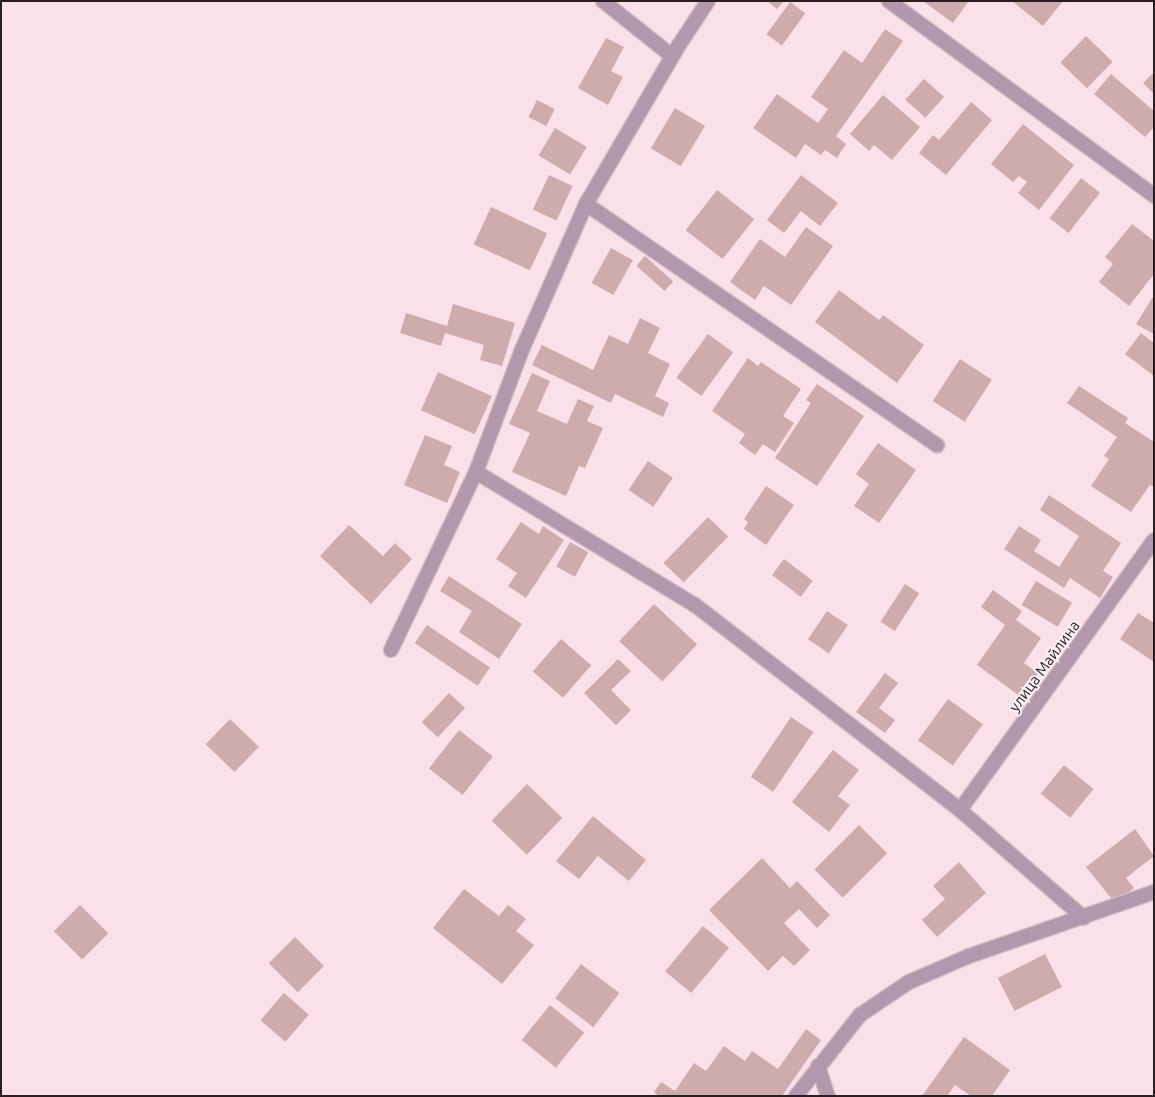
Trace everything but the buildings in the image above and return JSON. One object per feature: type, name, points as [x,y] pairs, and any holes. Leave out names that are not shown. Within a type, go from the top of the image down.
[{"type":"street","points":[[602,1],[672,56]]},
{"type":"street","points":[[391,650],[476,472],[520,352],[586,204],[672,56],[708,1]]},
{"type":"street","points":[[889,1],[1154,196]]},
{"type":"street","points":[[586,204],[937,445]]},
{"type":"street","points":[[476,472],[695,605],[960,810],[1084,918]]},
{"type":"street","name":"улица Майлина","points":[[960,810],[1154,540]]},
{"type":"street","points":[[796,1096],[860,1015],[909,982],[969,956],[1084,918],[1154,892]]},
{"type":"street","points":[[818,1066],[828,1096]]}]
